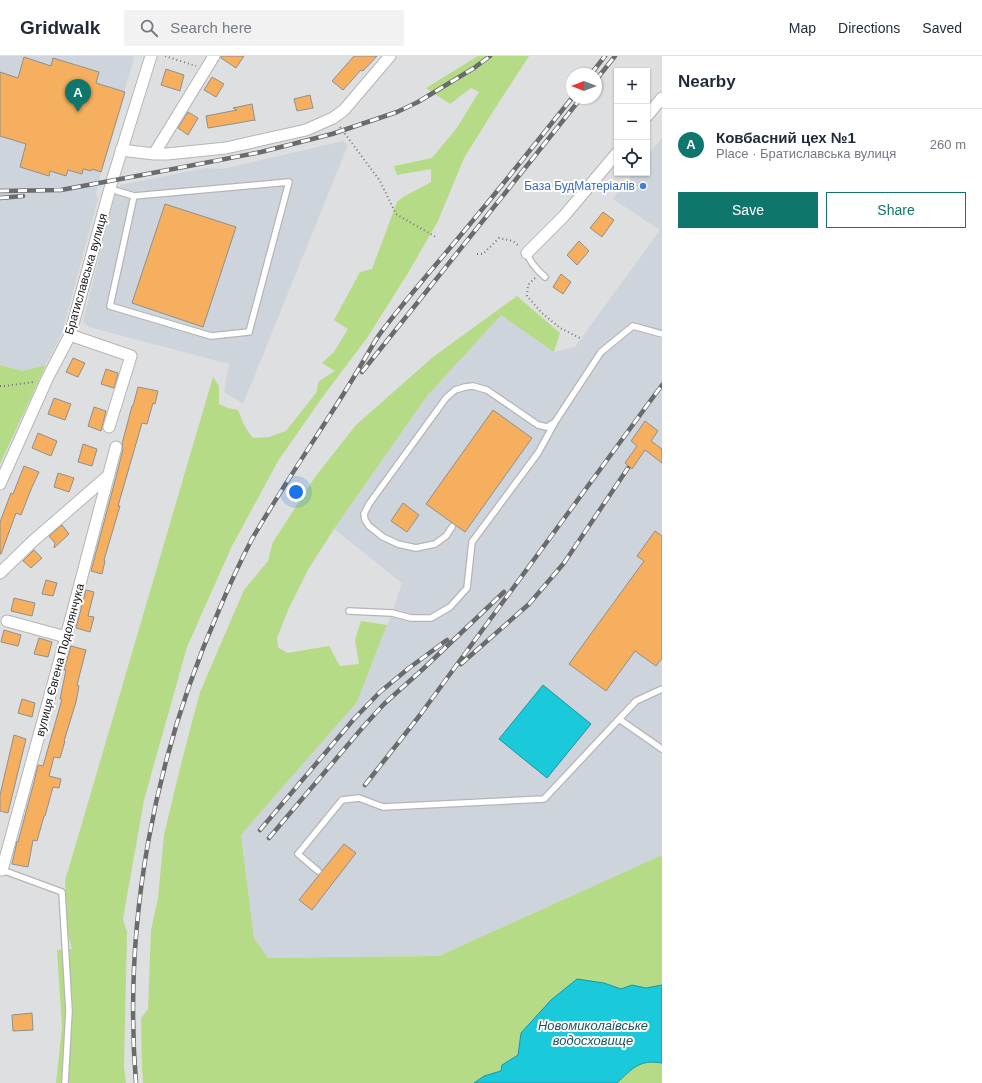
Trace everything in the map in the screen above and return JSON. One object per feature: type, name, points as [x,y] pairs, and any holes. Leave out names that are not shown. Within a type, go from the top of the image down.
[{"type":"street","name":"Братиславська вулиця","points":[[0,484],[47,378],[70,335],[121,150],[151,56]]},
{"type":"street","points":[[154,154],[214,56]]},
{"type":"street","points":[[121,150],[167,154],[226,148],[306,130],[333,118],[344,110],[390,56]]},
{"type":"street","points":[[650,112],[662,98]]},
{"type":"street","points":[[527,253],[564,216],[614,157]]},
{"type":"street","points":[[70,335],[131,356],[109,427]]},
{"type":"street","name":"вулиця Євгена Подолянчука","points":[[1,870],[66,637],[116,447]]},
{"type":"street","points":[[0,574],[33,541],[109,475]]},
{"type":"street","points":[[7,621],[66,637]]},
{"type":"lane","points":[[110,188],[117,192],[134,196],[289,182],[249,332],[211,336],[110,306],[134,196]]},
{"type":"lane","points":[[527,253],[529,260],[545,277]]},
{"type":"lane","points":[[349,611],[392,613],[411,618],[431,618],[450,607],[467,588],[472,542],[538,453],[555,422],[601,352],[633,326],[662,334]]},
{"type":"lane","points":[[452,527],[446,536],[435,544],[416,548],[398,544],[383,537],[369,526],[365,520],[364,514],[369,504],[446,398],[455,390],[473,386],[487,390],[538,425],[547,427],[555,422]]},
{"type":"lane","points":[[318,871],[298,854],[342,800],[359,798],[383,807],[544,799],[636,701],[662,689]]},
{"type":"lane","points":[[619,719],[662,749]]},
{"type":"lane","points":[[1,870],[62,892],[69,1011],[64,1083]]},
{"type":"path","points":[[165,56],[206,69]]},
{"type":"path","points":[[333,118],[380,181],[396,214],[436,237]]},
{"type":"path","points":[[477,254],[483,254],[499,238],[513,241],[527,253]]},
{"type":"path","points":[[540,273],[528,285],[527,296],[542,313],[560,328],[582,339]]},
{"type":"path","points":[[0,386],[37,382],[47,378]]},
{"type":"shaded area","points":[[0,56],[133,56],[134,58],[104,160],[96,193],[98,199],[62,333],[46,365],[23,371],[0,365]]},
{"type":"shaded area","points":[[662,138],[662,855],[439,956],[268,958],[254,938],[241,835],[357,702],[392,613],[402,583],[334,529],[427,396],[501,314],[554,352],[575,347],[660,230],[613,199],[632,176],[650,176],[650,152]]},
{"type":"shaded area","points":[[343,141],[348,145],[243,404],[224,392],[229,364],[89,327],[83,322],[113,199],[120,185],[206,168],[223,169]]},
{"type":"green space","points":[[478,56],[529,56],[464,158],[438,221],[408,273],[367,338],[324,395],[278,461],[231,548],[187,647],[144,800],[123,919],[127,932],[124,1067],[126,1083],[56,1083],[62,1027],[57,950],[72,949],[67,930],[65,881],[213,377],[219,386],[219,404],[238,410],[245,427],[253,438],[269,437],[286,431],[316,393],[319,381],[335,371],[322,363],[334,352],[348,329],[334,320],[360,272],[372,269],[397,202],[403,197],[431,182],[431,169],[397,175],[394,166],[432,158],[456,129],[479,92],[471,88],[450,104],[426,88]]},
{"type":"green space","points":[[517,296],[560,333],[554,352],[501,315],[427,396],[334,529],[309,568],[289,608],[277,638],[278,647],[287,653],[329,646],[340,666],[359,664],[355,640],[361,621],[387,625],[357,702],[241,835],[254,938],[268,958],[439,956],[662,855],[662,985],[646,988],[632,985],[621,989],[604,983],[521,1033],[518,1055],[502,1065],[501,1071],[484,1076],[474,1083],[143,1083],[141,1018],[148,1009],[151,930],[158,898],[164,835],[200,692],[244,590],[268,561],[273,542],[315,477],[356,425],[433,357]]},
{"type":"green space","points":[[0,365],[23,371],[46,365],[0,464]]},
{"type":"green space","points":[[653,1061],[662,1063],[662,1083],[617,1083],[635,1066]]},
{"type":"water","points":[[543,685],[591,724],[547,778],[499,739]]},
{"type":"water","name":"Новомиколаївське водосховище","points":[[577,979],[604,983],[621,989],[632,985],[646,988],[662,985],[662,1063],[647,1062],[636,1066],[617,1083],[474,1083],[484,1076],[501,1071],[502,1065],[518,1055],[521,1033],[551,1000]]},
{"type":"building","points":[[221,56],[244,56],[236,68],[221,58]]},
{"type":"building","points":[[354,56],[377,56],[363,71],[361,70],[343,90],[332,81]]},
{"type":"building","points":[[24,57],[51,66],[53,58],[99,72],[96,83],[125,92],[101,172],[92,169],[91,171],[83,169],[82,174],[68,170],[66,176],[50,171],[49,176],[20,167],[26,144],[0,136],[0,72],[18,78]]},
{"type":"building","points":[[166,69],[184,75],[180,91],[161,85]]},
{"type":"building","points":[[212,77],[224,84],[216,97],[204,90]]},
{"type":"building","points":[[310,95],[313,108],[297,111],[294,99]]},
{"type":"building","points":[[252,104],[255,121],[208,128],[206,116],[237,110],[233,108]]},
{"type":"building","points":[[188,112],[198,118],[188,135],[178,128]]},
{"type":"building","points":[[165,204],[236,227],[203,327],[132,303]]},
{"type":"building","points":[[603,212],[614,220],[602,237],[590,228]]},
{"type":"building","points":[[579,241],[589,251],[577,265],[567,255]]},
{"type":"building","points":[[561,274],[571,282],[563,294],[553,287]]},
{"type":"building","points":[[73,358],[85,363],[78,377],[66,372]]},
{"type":"building","points":[[106,369],[118,373],[114,388],[101,384]]},
{"type":"building","points":[[138,387],[158,391],[155,404],[153,403],[147,424],[142,423],[118,506],[120,506],[104,560],[102,574],[91,571],[123,449],[122,444]]},
{"type":"building","points":[[54,398],[71,404],[65,420],[48,414]]},
{"type":"building","points":[[94,407],[106,411],[101,431],[88,426]]},
{"type":"building","points":[[493,410],[532,438],[465,532],[426,504]]},
{"type":"building","points":[[645,421],[658,431],[651,441],[662,449],[662,463],[645,450],[632,469],[625,463],[637,446],[631,441]]},
{"type":"building","points":[[38,433],[57,441],[51,456],[32,448]]},
{"type":"building","points":[[83,444],[97,449],[92,466],[78,462]]},
{"type":"building","points":[[24,466],[39,472],[21,515],[16,513],[0,554],[0,522],[11,493],[13,494]]},
{"type":"building","points":[[58,473],[74,478],[69,492],[54,487]]},
{"type":"building","points":[[403,503],[419,515],[407,532],[391,521]]},
{"type":"building","points":[[62,525],[69,534],[54,548],[55,543],[49,536]]},
{"type":"building","points":[[655,531],[662,536],[662,658],[656,666],[635,651],[606,691],[569,664],[644,561],[637,556]]},
{"type":"building","points":[[34,550],[42,558],[31,568],[23,561]]},
{"type":"building","points":[[46,580],[57,583],[53,596],[42,594]]},
{"type":"building","points":[[86,590],[94,592],[88,616],[94,617],[90,632],[76,628]]},
{"type":"building","points":[[14,598],[35,603],[32,616],[11,611]]},
{"type":"building","points":[[4,630],[21,635],[18,646],[1,642]]},
{"type":"building","points":[[39,638],[52,642],[48,657],[34,654]]},
{"type":"building","points":[[71,646],[86,650],[77,685],[79,686],[76,702],[65,741],[60,758],[54,757],[49,776],[61,779],[59,788],[53,787],[37,841],[33,840],[28,867],[12,864],[38,765],[43,766],[62,699],[60,699],[66,670],[64,670]]},
{"type":"building","points":[[22,699],[35,703],[32,717],[18,713]]},
{"type":"building","points":[[14,735],[26,739],[8,813],[0,811],[0,795]]},
{"type":"building","points":[[344,844],[356,853],[312,910],[299,900]]},
{"type":"building","points":[[32,1013],[33,1030],[13,1031],[12,1015]]},
{"type":"railway","points":[[0,191],[61,190],[261,152],[332,134],[397,112],[418,102],[474,68],[490,56]]},
{"type":"railway","points":[[596,68],[605,56]]},
{"type":"railway","points":[[602,72],[615,56]]},
{"type":"railway","points":[[136,1083],[133,1023],[134,962],[139,902],[148,842],[161,782],[177,724],[196,666],[227,592],[252,539],[379,334],[567,104]]},
{"type":"railway","points":[[362,372],[576,104]]},
{"type":"railway","points":[[0,198],[23,196]]},
{"type":"railway","points":[[365,785],[420,715],[662,385]]},
{"type":"railway","points":[[461,664],[529,604],[564,563],[628,468]]},
{"type":"railway","points":[[269,838],[384,704],[504,592]]},
{"type":"railway","points":[[260,830],[354,719],[380,692],[447,640]]},
{"type":"place","name":"Ковбасний цех №1","points":[[78,112]]},
{"type":"place","name":"База БудМатеріалів","points":[[643,186]]}]
